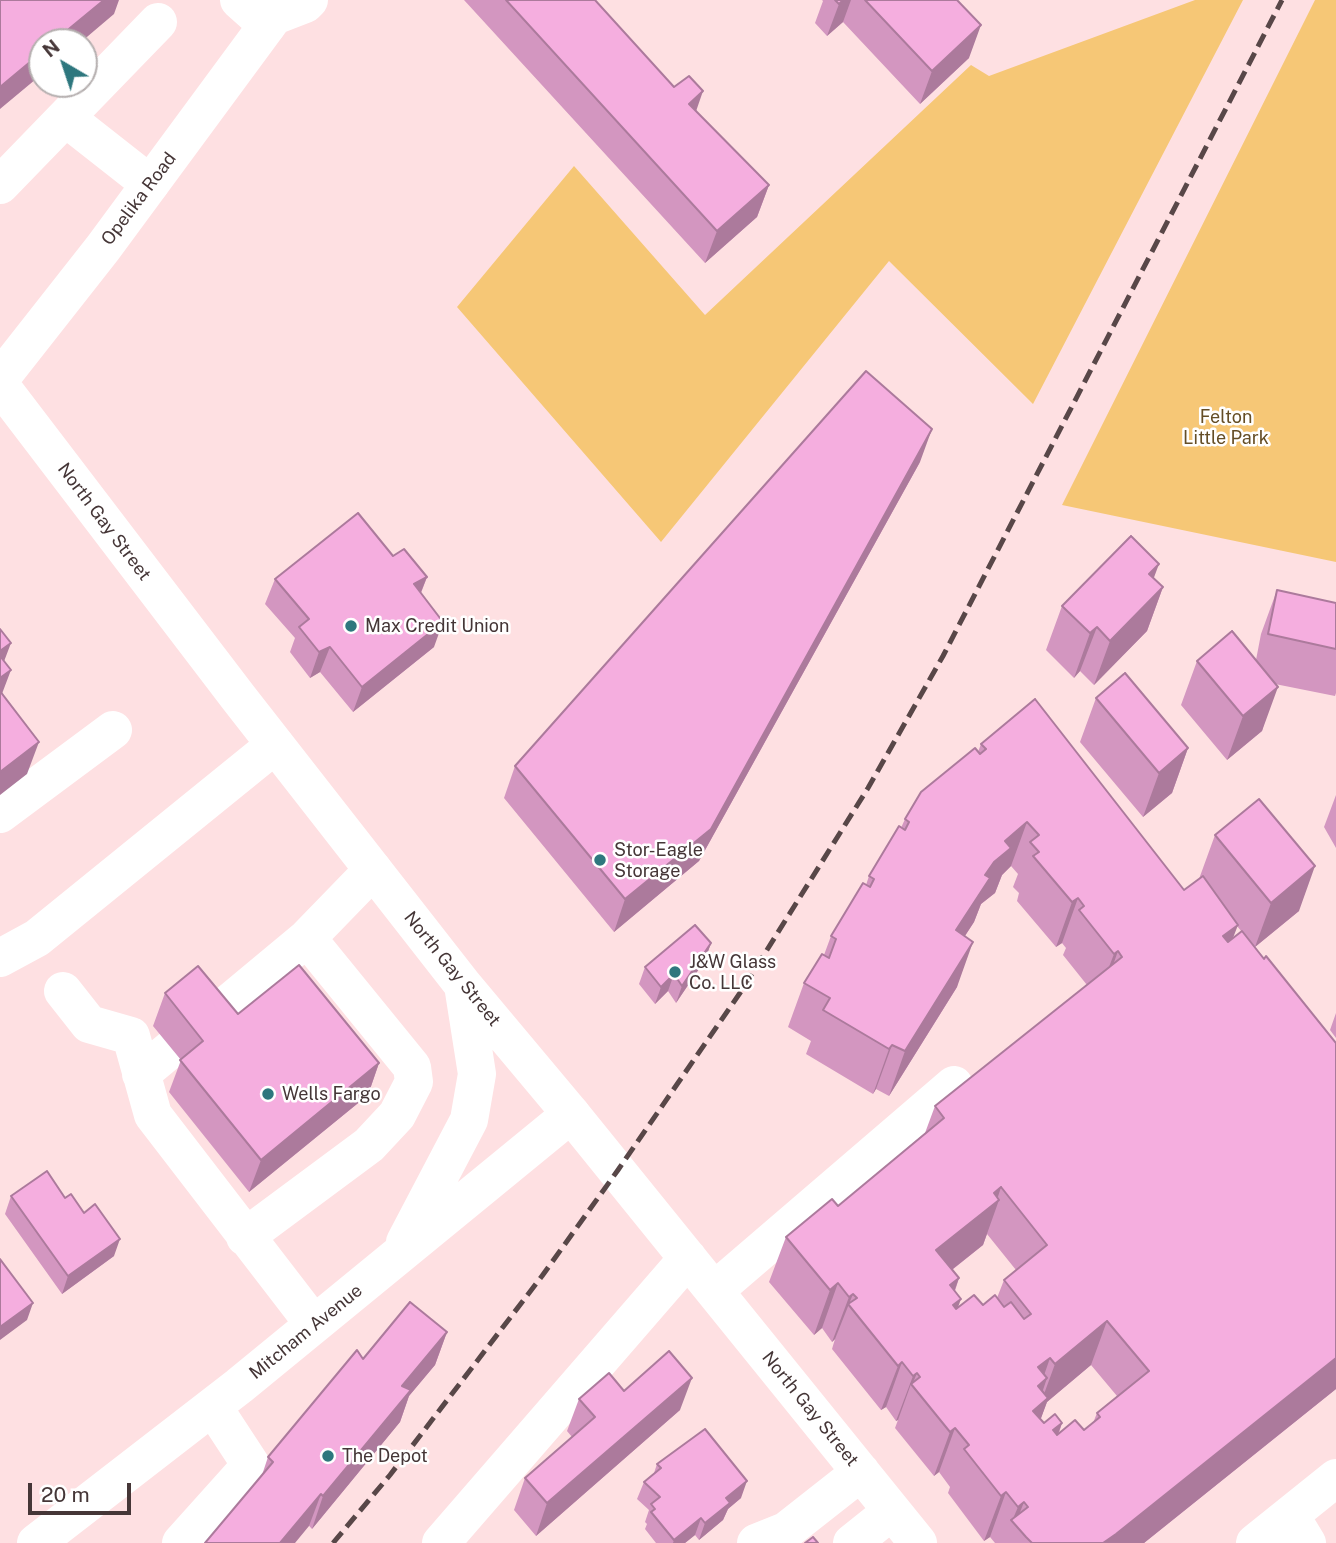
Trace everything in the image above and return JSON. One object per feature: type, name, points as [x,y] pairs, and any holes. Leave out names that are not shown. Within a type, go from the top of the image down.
[{"type":"main road","name":"Opelika Road","points":[[0,379],[150,184],[263,10],[305,4],[309,0]]},
{"type":"main road","points":[[0,186],[158,22]]},
{"type":"main road","points":[[66,118],[150,184]]},
{"type":"main road","name":"North Gay Street","points":[[0,385],[275,745],[463,985],[571,1114],[918,1543]]},
{"type":"main road","points":[[0,814],[113,730]]},
{"type":"main road","points":[[0,958],[37,937],[275,745]]},
{"type":"main road","points":[[206,1022],[307,938],[373,870]]},
{"type":"main road","points":[[245,1237],[369,1144],[397,1115],[414,1082],[412,1068],[307,938]]},
{"type":"main road","points":[[200,981],[242,992]]},
{"type":"main road","points":[[394,1262],[469,1120],[477,1074],[463,985]]},
{"type":"main road","points":[[63,991],[89,1024],[131,1036]]},
{"type":"main road","points":[[131,1036],[161,1013]]},
{"type":"main road","points":[[131,1036],[153,1115],[313,1323]]},
{"type":"main road","points":[[141,1074],[172,1049]]},
{"type":"main road","points":[[714,1291],[954,1085]]},
{"type":"main road","name":"Mitcham Avenue","points":[[36,1543],[394,1262],[571,1114]]},
{"type":"main road","points":[[442,1543],[688,1258]]},
{"type":"main road","points":[[181,1543],[251,1465],[212,1407]]},
{"type":"main road","points":[[756,1543],[786,1531],[860,1472]]},
{"type":"main road","points":[[1255,1543],[1299,1529],[1336,1478]]},
{"type":"main road","points":[[852,1543],[892,1511]]},
{"type":"green space","points":[[1195,0],[1243,0],[1033,404],[889,261],[661,542],[457,307],[574,166],[705,315],[971,65],[989,76]]},
{"type":"green space","name":"Felton Little Park","points":[[1315,0],[1336,0],[1336,562],[1062,505]]},
{"type":"building","points":[[0,0],[104,0],[70,28],[28,28],[28,64],[0,87]]},
{"type":"building","points":[[506,0],[595,0],[674,87],[689,76],[703,91],[689,104],[769,185],[717,231]]},
{"type":"building","points":[[865,0],[957,0],[981,25],[932,71]]},
{"type":"building","points":[[866,371],[932,429],[711,829],[625,899],[515,766]]},
{"type":"building","name":"Max Credit Union","points":[[358,513],[393,556],[404,549],[427,577],[414,584],[443,622],[362,687],[330,647],[319,652],[299,627],[309,619],[275,579]]},
{"type":"building","points":[[1131,536],[1159,564],[1149,574],[1163,587],[1110,641],[1097,627],[1090,633],[1062,606]]},
{"type":"building","points":[[1277,590],[1336,603],[1336,649],[1268,634]]},
{"type":"building","points":[[0,629],[11,643],[0,651]]},
{"type":"building","points":[[1232,631],[1278,687],[1243,716],[1197,661]]},
{"type":"building","points":[[0,656],[11,670],[0,678]]},
{"type":"building","points":[[1125,673],[1188,748],[1159,773],[1096,698]]},
{"type":"building","points":[[0,691],[39,742],[0,772]]},
{"type":"building","points":[[1035,699],[1184,890],[1203,876],[1238,925],[1223,936],[1228,942],[1242,931],[1264,959],[1266,956],[1336,1043],[1336,1358],[1103,1543],[1032,1543],[1011,1520],[1028,1507],[1024,1502],[1018,1507],[1006,1492],[1001,1496],[964,1449],[969,1445],[955,1428],[950,1432],[911,1384],[920,1377],[917,1373],[913,1376],[902,1362],[898,1366],[848,1304],[857,1298],[853,1294],[849,1297],[838,1283],[830,1290],[786,1237],[832,1199],[838,1206],[944,1118],[935,1106],[1122,957],[1118,951],[1114,954],[1079,910],[1084,906],[1078,898],[1072,902],[1033,856],[1039,852],[1030,842],[1039,835],[1027,822],[1005,841],[1011,848],[994,862],[985,875],[990,878],[956,930],[973,942],[905,1051],[892,1045],[889,1049],[823,1010],[830,998],[804,983],[822,954],[829,958],[836,939],[831,936],[863,883],[870,887],[874,879],[869,876],[899,826],[905,830],[909,822],[905,819],[921,792],[975,748],[980,754],[986,749],[981,744]],"holes":[[[1001,1187],[1047,1245],[1004,1280],[1031,1314],[1024,1319],[1011,1302],[1004,1307],[995,1295],[983,1305],[974,1295],[956,1309],[953,1305],[961,1299],[950,1285],[959,1278],[936,1250],[999,1200],[994,1193]],[[1107,1321],[1149,1371],[1097,1413],[1100,1417],[1084,1430],[1075,1420],[1057,1435],[1053,1430],[1062,1423],[1055,1414],[1044,1423],[1033,1411],[1048,1398],[1038,1386],[1047,1378],[1038,1367],[1050,1358],[1055,1364]]]},
{"type":"building","points":[[1259,799],[1315,866],[1271,903],[1215,835]]},
{"type":"building","points":[[695,925],[711,943],[682,986],[674,974],[661,987],[645,967]]},
{"type":"building","name":"Wells Fargo","points":[[299,965],[379,1063],[261,1160],[180,1060],[203,1041],[165,993],[198,966],[238,1014]]},
{"type":"building","points":[[47,1171],[65,1198],[71,1194],[84,1213],[95,1204],[120,1239],[68,1276],[11,1196]]},
{"type":"building","points":[[0,1259],[33,1303],[0,1327]]},
{"type":"building","name":"The Depot","points":[[410,1302],[447,1332],[402,1386],[411,1390],[323,1496],[321,1494],[280,1543],[205,1543],[273,1462],[268,1457],[357,1350],[363,1359]]},
{"type":"building","points":[[669,1351],[692,1378],[547,1503],[525,1478],[595,1417],[579,1399],[609,1373],[624,1391]]},
{"type":"building","points":[[705,1429],[747,1481],[726,1498],[730,1503],[705,1523],[701,1518],[674,1540],[651,1512],[655,1509],[651,1504],[660,1497],[644,1482],[661,1468],[657,1464]]},
{"type":"building","points":[[813,1537],[818,1543],[805,1543]]},
{"type":"railway","points":[[333,1543],[390,1475],[542,1276],[618,1170],[742,990],[868,788],[943,656],[1282,0]]},
{"type":"place","name":"Max Credit Union","points":[[351,626]]},
{"type":"place","name":"Stor-Eagle Storage","points":[[600,860]]},
{"type":"place","name":"J&W Glass Co. LLC","points":[[675,972]]},
{"type":"place","name":"Wells Fargo","points":[[268,1094]]},
{"type":"place","name":"The Depot","points":[[328,1456]]}]
